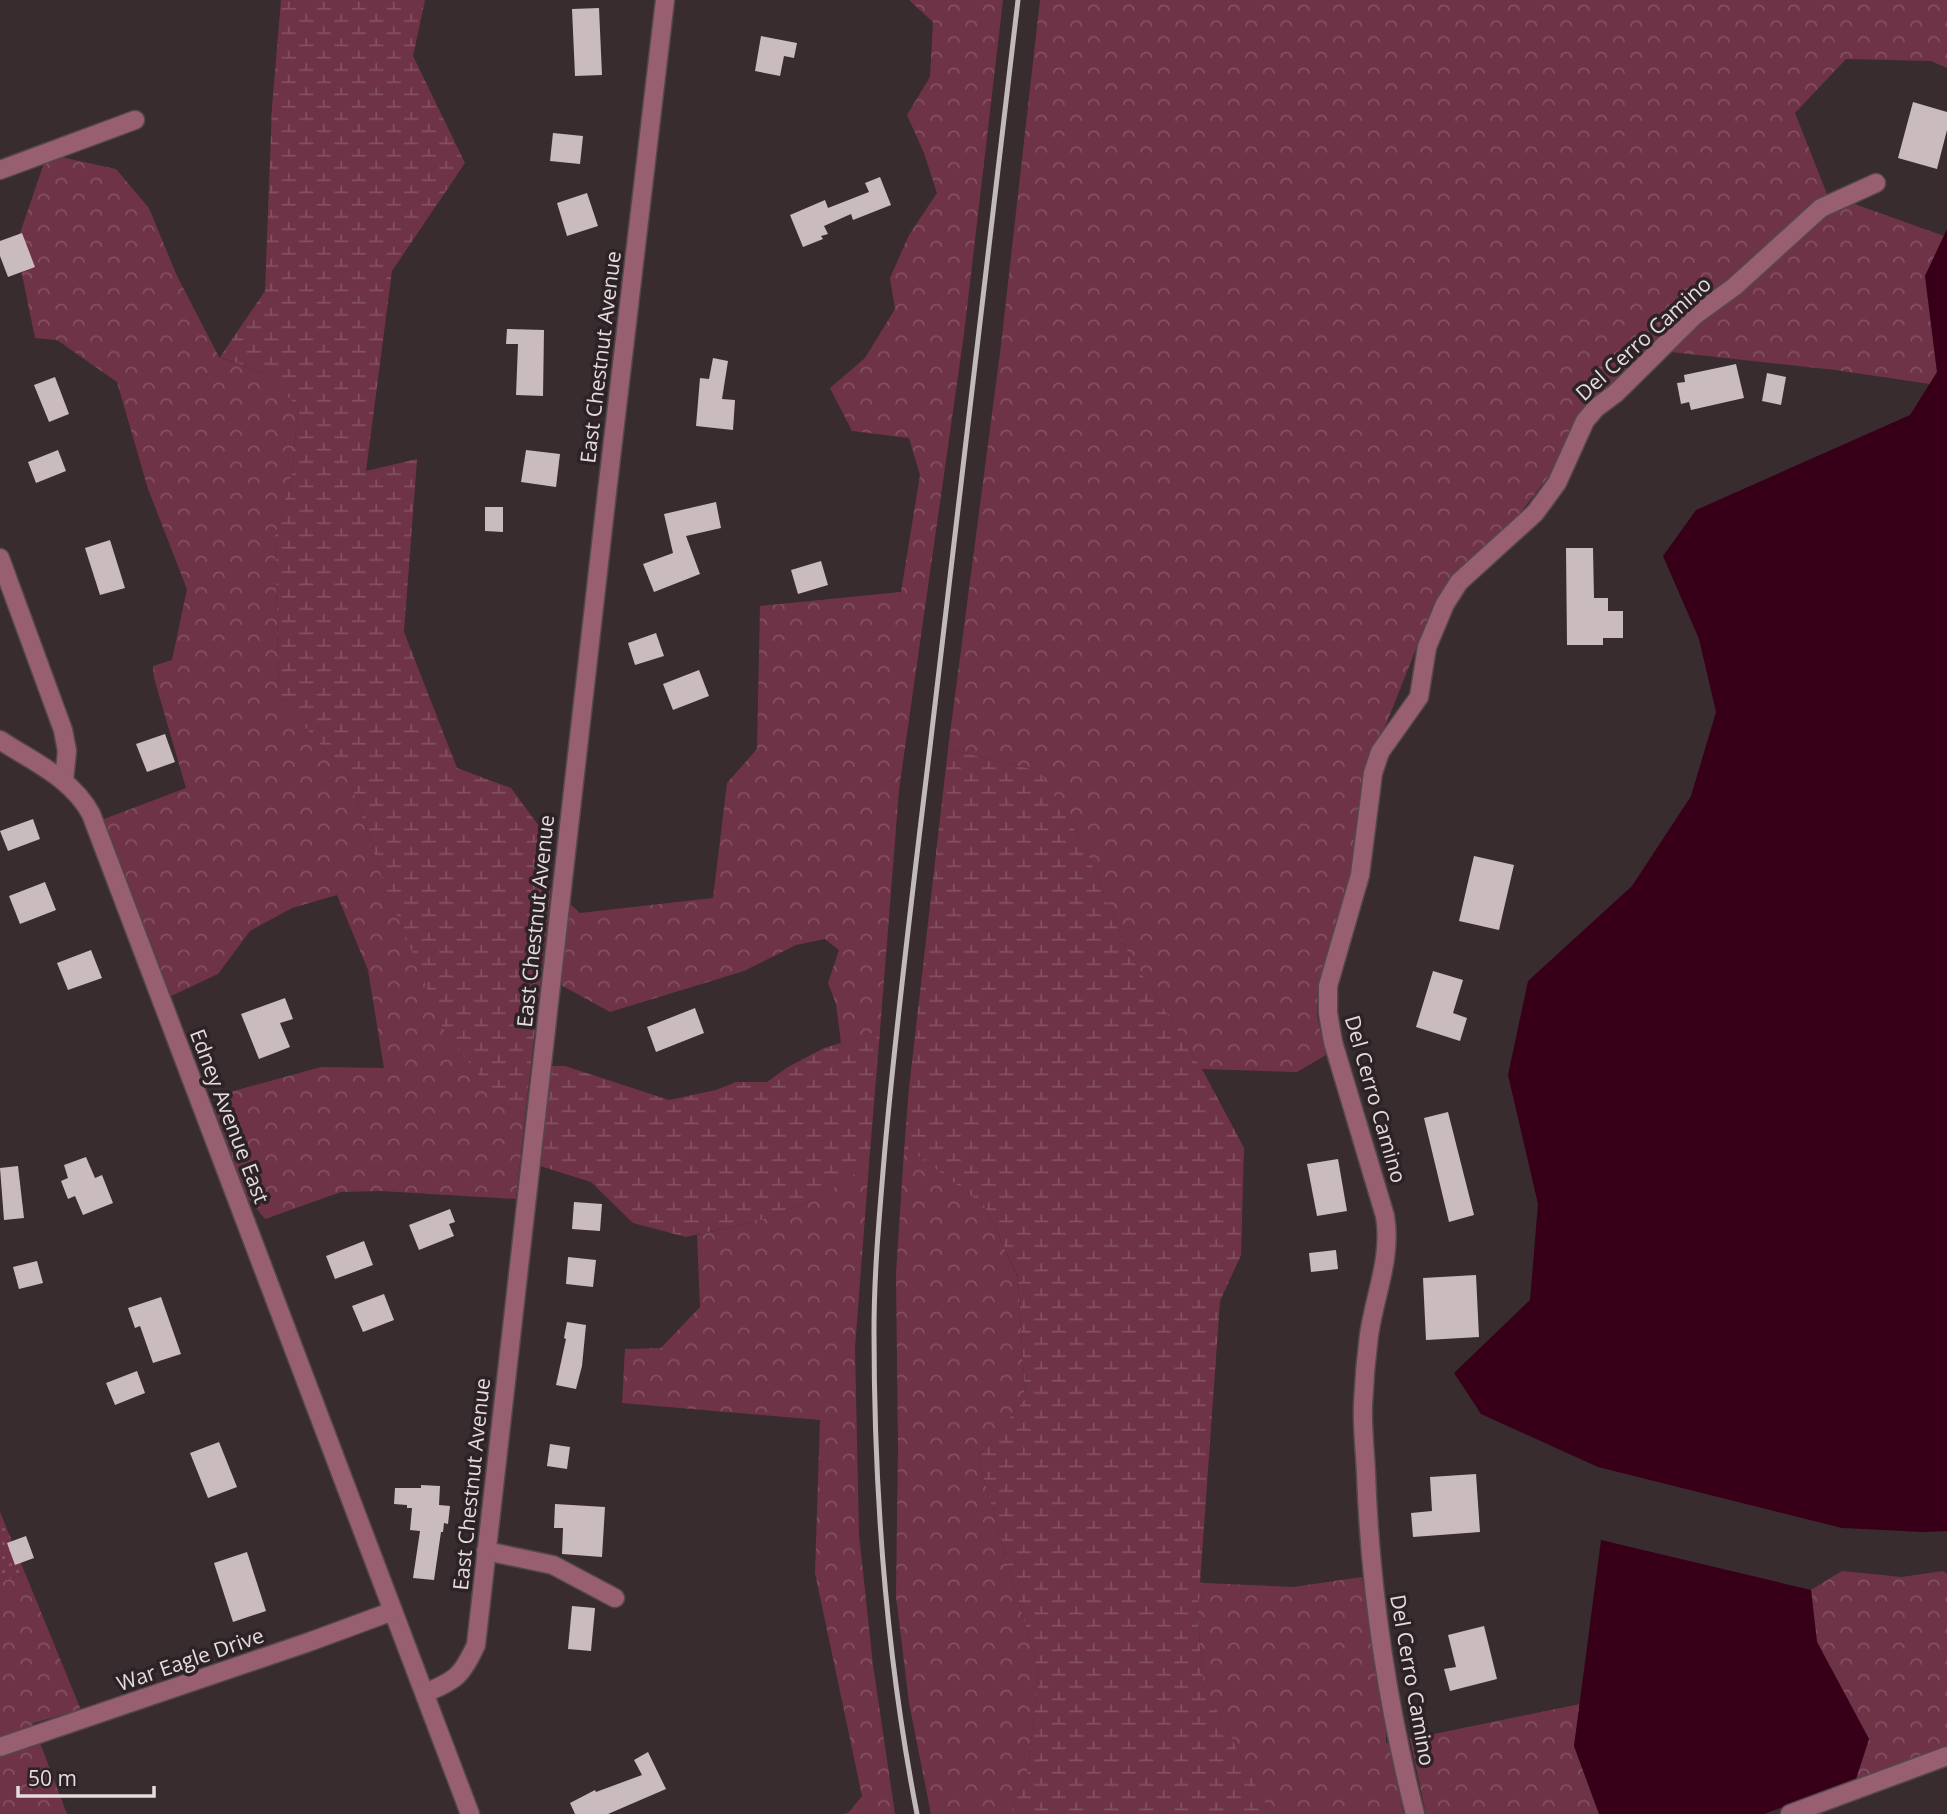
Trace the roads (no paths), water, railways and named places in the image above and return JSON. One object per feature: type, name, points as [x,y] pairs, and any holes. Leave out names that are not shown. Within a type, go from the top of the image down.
[{"type":"street","name":"East Chestnut Avenue","points":[[425,1693],[446,1685],[463,1671],[476,1645],[665,0]]},
{"type":"street","points":[[0,170],[135,120]]},
{"type":"street","name":"Del Cerro Camino","points":[[1415,1814],[1384,1658],[1367,1518],[1363,1406],[1369,1335],[1387,1252],[1388,1235],[1385,1216],[1333,1042],[1328,1013],[1328,986],[1360,875],[1373,773],[1380,752],[1419,697],[1427,647],[1445,604],[1459,582],[1535,513],[1556,483],[1585,421],[1596,408],[1616,393],[1694,316],[1734,287],[1821,208],[1876,183]]},
{"type":"street","points":[[0,558],[63,730],[67,751],[64,780]]},
{"type":"street","name":"Edney Avenue East","points":[[1,741],[64,780],[79,795],[91,814],[425,1693]]},
{"type":"street","points":[[486,1551],[553,1565],[615,1598]]},
{"type":"street","name":"War Eagle Drive","points":[[0,1747],[393,1611]]},
{"type":"street","points":[[425,1693],[470,1814]]},
{"type":"street","points":[[1790,1814],[1947,1756]]},
{"type":"railway","points":[[917,1814],[897,1694],[879,1513],[874,1308],[876,1262],[900,997],[1018,0]]}]
